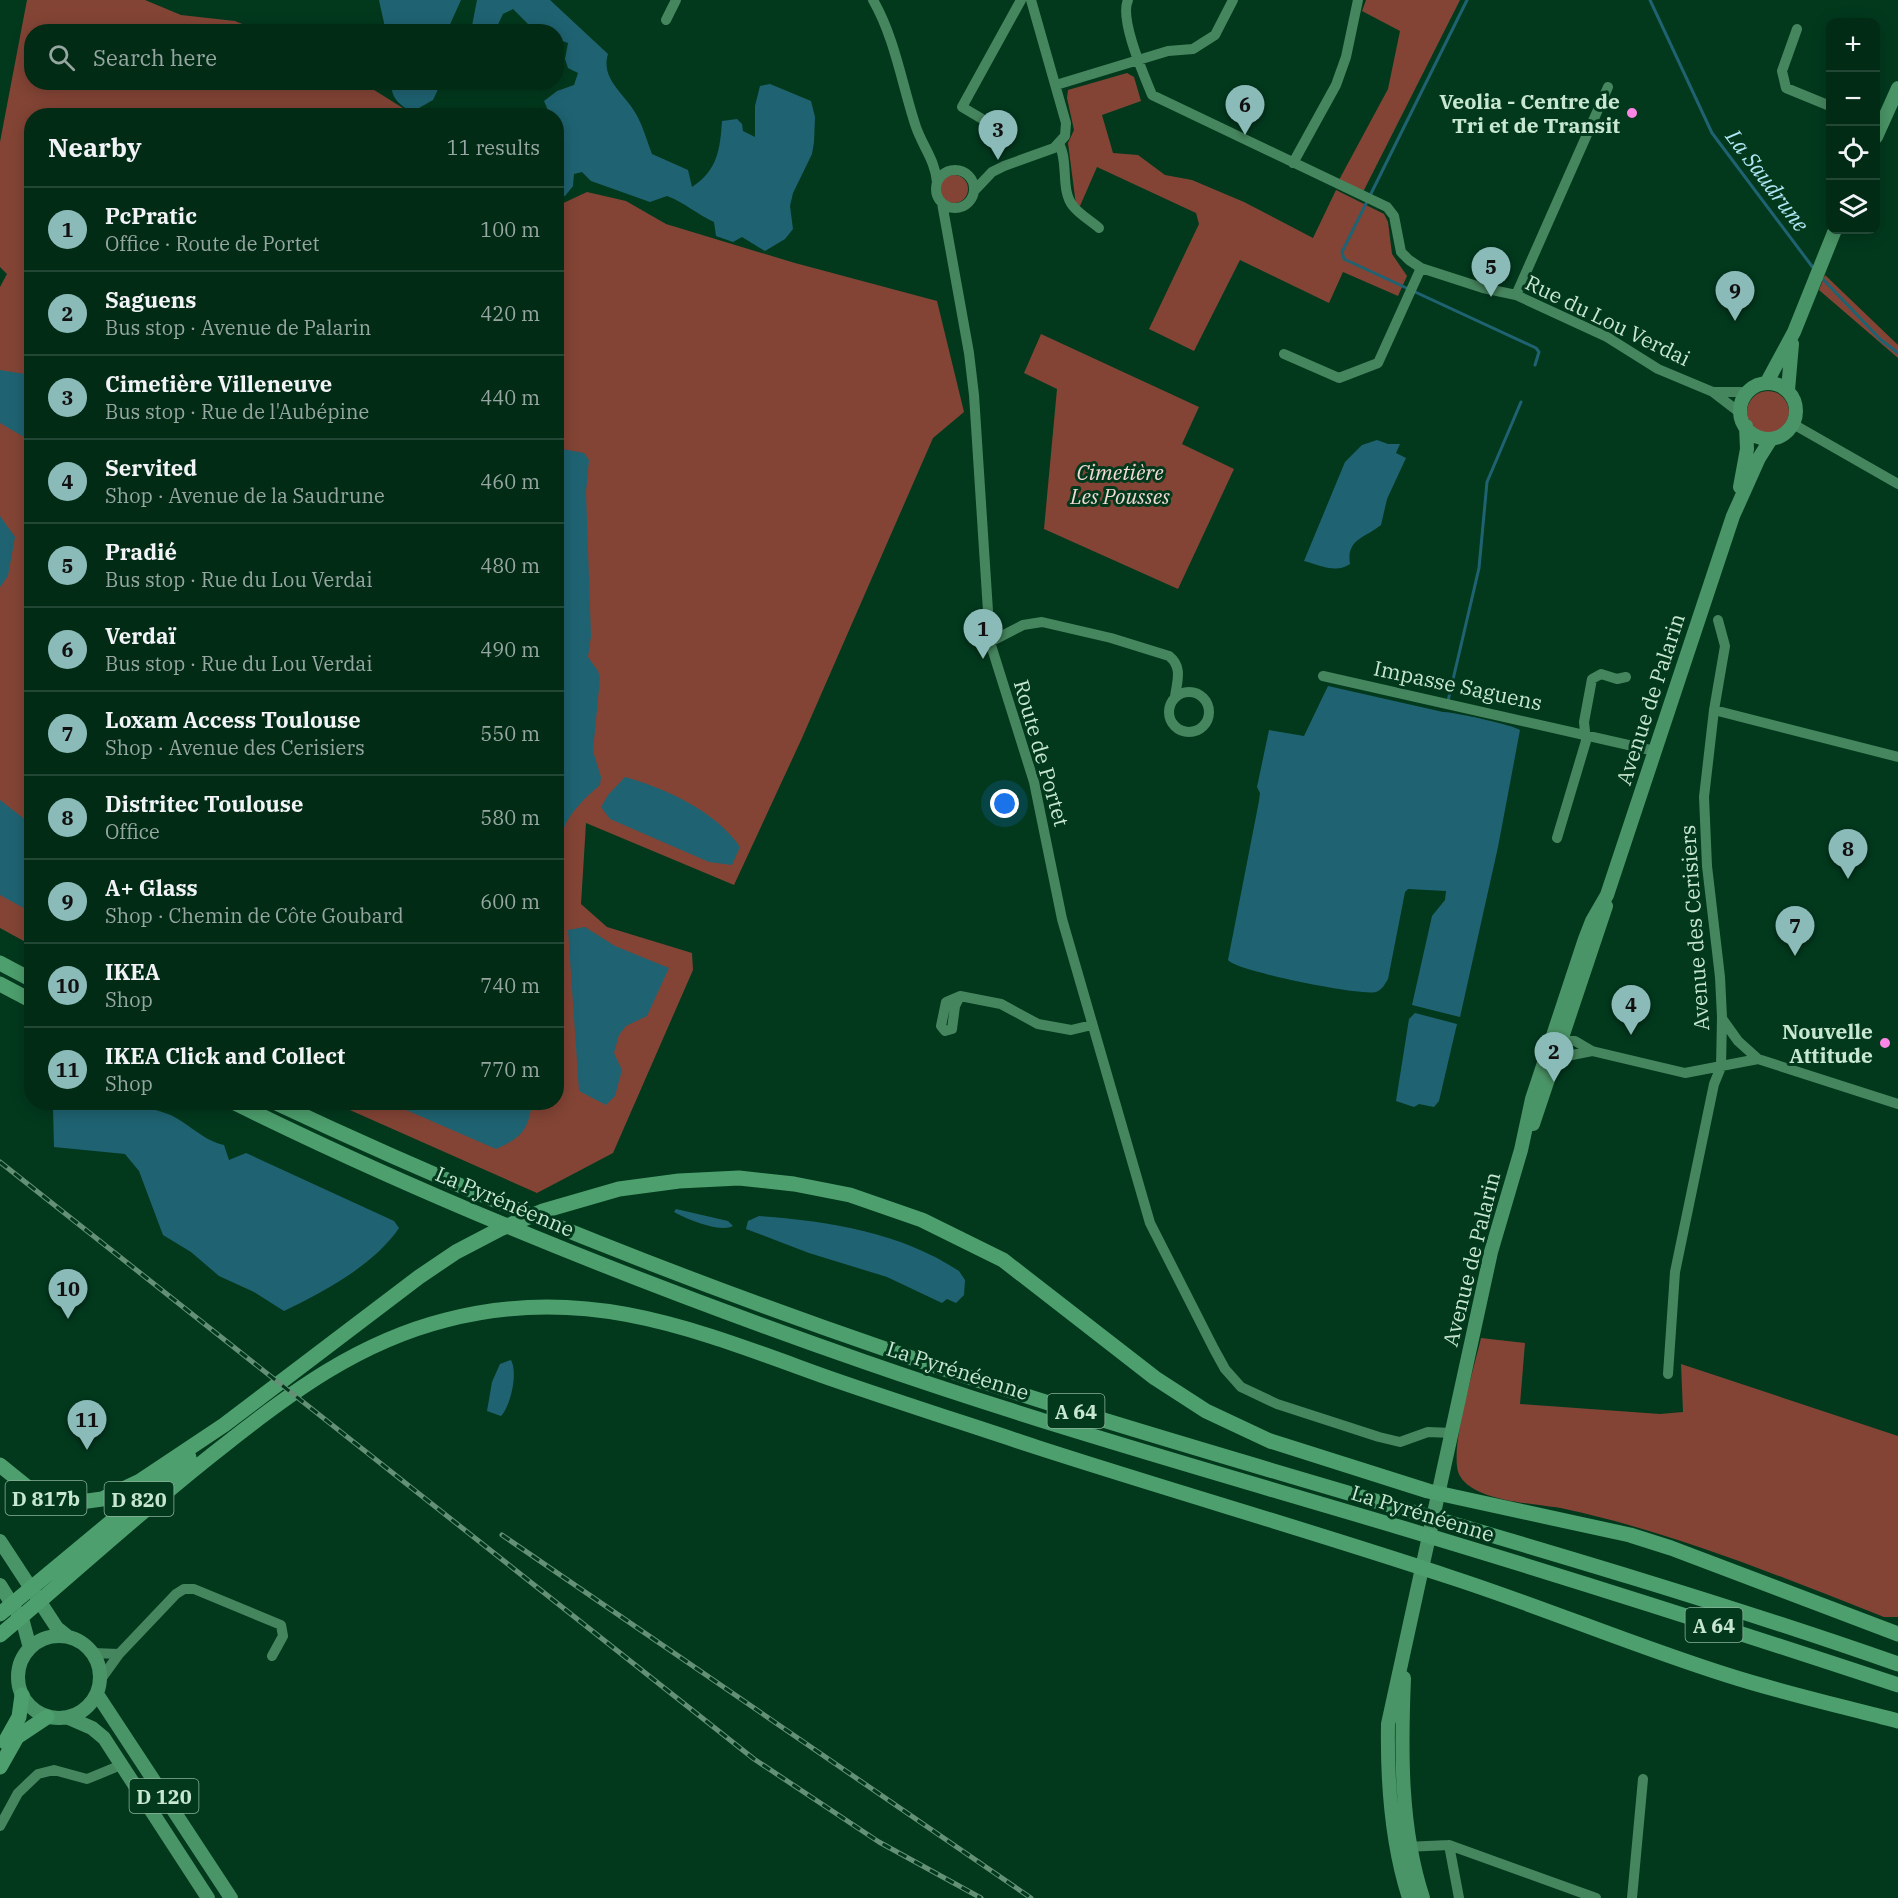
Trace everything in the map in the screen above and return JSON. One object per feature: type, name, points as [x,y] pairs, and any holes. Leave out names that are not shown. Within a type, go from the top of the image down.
[{"type":"highway","points":[[0,963],[24,976]]},
{"type":"highway","points":[[0,984],[24,997]]},
{"type":"highway","name":"La Pyrénéenne","points":[[250,1110],[370,1167],[536,1238],[868,1363],[1072,1429],[1609,1591],[1898,1685]]},
{"type":"highway","name":"La Pyrénéenne","points":[[291,1110],[376,1150],[545,1222],[760,1306],[874,1346],[1054,1404],[1637,1581],[1898,1664]]},
{"type":"highway","points":[[224,1425],[286,1376],[456,1252],[500,1229],[579,1199],[619,1189],[679,1181],[739,1178],[794,1184],[850,1195],[922,1220],[1003,1260],[1155,1378],[1206,1411],[1261,1437],[1314,1457],[1428,1491],[1500,1509],[1597,1527],[1661,1544],[1809,1598],[1898,1634]]},
{"type":"highway","name":"D 820","points":[[0,1635],[139,1514],[280,1401],[351,1355],[379,1342],[447,1319],[505,1309],[561,1306],[618,1311],[658,1319],[1045,1450],[1198,1496],[1522,1601],[1727,1675],[1898,1721]]},
{"type":"highway","name":"D 820","points":[[0,1614],[206,1443],[224,1425]]},
{"type":"highway","name":"D 817b","points":[[0,1465],[37,1495],[73,1503],[102,1499],[140,1481],[224,1425]]},
{"type":"highway","points":[[0,1750],[19,1717],[22,1695]]},
{"type":"highway","points":[[0,1767],[18,1737],[48,1717]]},
{"type":"main road","points":[[1879,126],[1898,88]]},
{"type":"main road","points":[[1767,382],[1794,332],[1833,234]]},
{"type":"main road","points":[[1788,390],[1787,370],[1794,332]]},
{"type":"main road","points":[[1767,382],[1778,384],[1788,390],[1796,402],[1793,424],[1785,434],[1771,439],[1760,439],[1751,434],[1739,412],[1741,401],[1748,392],[1756,385],[1767,382]]},
{"type":"main road","name":"Avenue de Palarin","points":[[1733,516],[1746,457],[1746,426]]},
{"type":"main road","name":"Avenue de Palarin","points":[[1409,1898],[1396,1848],[1387,1772],[1388,1724],[1489,1263],[1521,1149],[1532,1099],[1562,1043],[1605,910],[1607,895],[1733,516],[1759,458],[1771,439]]},
{"type":"main road","points":[[0,1541],[57,1628],[67,1636],[83,1643],[93,1653],[101,1679],[98,1694],[81,1713],[69,1718],[48,1717],[37,1712],[22,1695],[18,1670],[30,1648],[47,1637],[67,1636]]},
{"type":"main road","points":[[0,1585],[23,1622],[30,1648]]},
{"type":"main road","name":"Avenue de Palarin","points":[[1406,1643],[1403,1739],[1411,1846],[1423,1898]]},
{"type":"main road","name":"D 120","points":[[98,1694],[231,1898]]},
{"type":"main road","name":"D 120","points":[[69,1718],[81,1722],[104,1738],[208,1898]]},
{"type":"street","points":[[666,20],[676,0]]},
{"type":"street","points":[[873,0],[892,48],[917,129],[933,157],[937,182],[936,194],[942,203],[951,208],[962,207]]},
{"type":"street","points":[[990,123],[962,107],[1021,0]]},
{"type":"street","points":[[947,226],[992,172],[1019,158],[1053,148],[1065,136],[1066,123],[1031,0]]},
{"type":"street","name":"Rue du Lou Verdai","points":[[1128,0],[1125,6],[1138,61],[1152,95],[1293,163],[1379,201],[1394,216],[1401,252],[1421,268],[1483,288],[1516,295],[1606,337],[1658,369],[1713,392],[1739,412]]},
{"type":"street","points":[[1056,85],[1168,51],[1193,49],[1206,43],[1215,35],[1233,0]]},
{"type":"street","points":[[1293,163],[1336,85],[1347,57],[1358,0]]},
{"type":"street","points":[[1797,30],[1782,71],[1786,88],[1826,104]]},
{"type":"street","points":[[1516,295],[1608,87]]},
{"type":"street","points":[[1059,144],[1064,156],[1069,198],[1073,206],[1099,228]]},
{"type":"street","points":[[933,157],[953,170],[966,174],[992,172]]},
{"type":"street","points":[[937,182],[946,172],[953,170]]},
{"type":"street","points":[[966,174],[971,179],[974,191]]},
{"type":"street","name":"Route de Portet","points":[[942,203],[969,353],[974,395],[990,642],[1034,782],[1062,919],[1150,1222],[1226,1369],[1241,1387],[1277,1404],[1400,1442],[1428,1432],[1452,1433]]},
{"type":"street","points":[[1284,354],[1339,378],[1378,363],[1421,268]]},
{"type":"street","points":[[1713,392],[1748,392]]},
{"type":"street","points":[[1793,424],[1898,484]]},
{"type":"street","name":"Avenue des Cerisiers","points":[[1668,1374],[1675,1272],[1714,1084],[1721,1067],[1720,977],[1707,866],[1704,797],[1714,710],[1725,646],[1718,620]]},
{"type":"street","points":[[990,642],[1032,622],[1111,638],[1169,656],[1175,661],[1179,669],[1175,697]]},
{"type":"street","points":[[1557,838],[1586,741],[1584,722],[1592,679],[1601,674],[1617,679],[1626,677]]},
{"type":"street","name":"Impasse Saguens","points":[[1323,676],[1655,750]]},
{"type":"street","points":[[1714,710],[1898,757]]},
{"type":"street","points":[[960,996],[1001,1004],[1038,1024],[1071,1030],[1092,1025]]},
{"type":"street","points":[[1722,1017],[1738,1041],[1758,1059],[1898,1104]]},
{"type":"street","points":[[1562,1043],[1685,1073],[1758,1059]]},
{"type":"street","points":[[101,1679],[119,1654],[176,1594],[184,1589],[195,1589],[281,1625],[283,1636],[272,1656]]},
{"type":"street","points":[[93,1653],[119,1654]]},
{"type":"street","points":[[0,1826],[18,1793],[38,1774],[54,1770],[87,1779],[122,1765]]},
{"type":"street","points":[[1632,1898],[1643,1779]]},
{"type":"street","points":[[1449,1845],[1459,1898]]},
{"type":"street","points":[[1396,1848],[1449,1845],[1596,1898]]},
{"type":"green space","points":[[27,0],[145,0],[181,15],[235,21],[242,24],[24,24],[24,90],[374,90],[403,108],[24,108],[24,941],[0,928],[0,287],[7,274],[0,267],[0,142]]},
{"type":"green space","points":[[1366,0],[1460,0],[1363,192],[1339,180],[1388,89],[1400,31],[1362,11]]},
{"type":"green space","points":[[1127,73],[1134,77],[1141,101],[1102,115],[1113,153],[1138,155],[1165,175],[1192,180],[1244,202],[1313,238],[1336,190],[1384,214],[1388,222],[1392,254],[1407,276],[1398,296],[1343,272],[1329,303],[1240,260],[1194,351],[1149,329],[1199,224],[1196,213],[1097,167],[1080,206],[1076,205],[1068,143],[1074,130],[1067,98],[1068,90]]},
{"type":"green space","points":[[954,175],[964,179],[968,189],[964,199],[954,203],[944,199],[940,189],[944,179]]},
{"type":"green space","points":[[587,192],[626,201],[666,224],[795,263],[937,301],[964,412],[933,438],[802,738],[734,885],[586,823],[581,904],[607,927],[692,953],[693,970],[613,1153],[537,1193],[350,1110],[564,1110],[564,203]]},
{"type":"green space","points":[[1825,275],[1898,345],[1898,358],[1819,290]]},
{"type":"green space","name":"Cimetière Les Pousses","points":[[1041,334],[1199,407],[1182,444],[1234,469],[1178,589],[1044,529],[1057,389],[1024,373]]},
{"type":"green space","points":[[1768,391],[1776,392],[1783,397],[1788,404],[1788,420],[1783,427],[1776,432],[1768,433],[1760,432],[1753,427],[1748,420],[1747,412],[1748,404],[1753,397],[1760,392]]},
{"type":"green space","points":[[1481,1338],[1525,1343],[1520,1404],[1660,1414],[1683,1412],[1681,1364],[1898,1436],[1898,1617],[1884,1617],[1727,1557],[1647,1530],[1565,1509],[1493,1497],[1468,1485],[1460,1476],[1457,1449],[1463,1409]]},
{"type":"water","points":[[379,0],[461,0],[450,24],[384,24]]},
{"type":"water","points":[[477,0],[550,0],[608,54],[606,63],[610,79],[636,114],[652,154],[688,170],[692,187],[707,173],[716,158],[722,121],[737,119],[742,124],[743,131],[755,137],[755,106],[760,86],[770,84],[811,101],[815,117],[814,142],[812,154],[793,193],[790,206],[793,229],[785,239],[765,251],[742,237],[733,242],[716,236],[714,222],[674,199],[667,196],[650,202],[591,181],[582,172],[574,174],[573,186],[564,196],[564,108],[547,108],[544,101],[557,91],[574,85],[578,73],[568,68],[565,59],[568,43],[564,42],[564,24],[528,24],[513,9],[503,14],[498,24],[472,24]]},
{"type":"water","points":[[392,90],[438,90],[433,100],[419,108],[406,108],[394,97]]},
{"type":"water","points":[[0,370],[24,374],[24,437],[0,423]]},
{"type":"water","points":[[1377,440],[1388,444],[1400,444],[1396,453],[1406,458],[1387,499],[1381,525],[1354,544],[1351,549],[1350,564],[1345,567],[1327,568],[1304,561],[1345,462],[1362,445]]},
{"type":"water","points":[[564,449],[584,453],[589,460],[586,492],[591,636],[588,657],[600,678],[593,751],[601,777],[600,785],[587,796],[564,829]]},
{"type":"water","points":[[0,516],[15,537],[8,576],[0,587]]},
{"type":"water","points":[[1328,686],[1482,719],[1520,730],[1498,847],[1460,1017],[1412,1005],[1432,916],[1445,900],[1446,891],[1408,889],[1405,892],[1388,979],[1376,992],[1299,982],[1252,970],[1228,960],[1259,801],[1260,793],[1257,787],[1269,730],[1304,736]]},
{"type":"water","points":[[625,777],[673,795],[704,812],[718,823],[740,847],[732,865],[709,862],[610,819],[601,807],[608,795]]},
{"type":"water","points":[[0,800],[24,819],[24,908],[0,895]]},
{"type":"water","points":[[585,927],[615,946],[669,968],[647,1016],[626,1026],[619,1035],[614,1053],[622,1070],[615,1096],[606,1105],[579,1091],[568,930]]},
{"type":"water","points":[[1415,1013],[1457,1024],[1439,1101],[1434,1107],[1419,1104],[1414,1107],[1396,1101],[1409,1019]]},
{"type":"water","points":[[53,1110],[156,1110],[168,1114],[209,1140],[224,1145],[229,1160],[246,1153],[394,1221],[399,1228],[389,1241],[362,1266],[331,1286],[284,1311],[254,1292],[219,1276],[191,1252],[163,1235],[139,1171],[125,1154],[54,1147]]},
{"type":"water","points":[[406,1110],[531,1110],[526,1127],[518,1137],[496,1149]]},
{"type":"water","points":[[676,1209],[728,1221],[733,1226],[720,1228],[703,1224],[674,1212]]},
{"type":"water","points":[[759,1216],[837,1225],[913,1247],[959,1271],[965,1280],[964,1295],[956,1303],[947,1299],[942,1303],[887,1277],[809,1253],[746,1229],[748,1221]]},
{"type":"water","points":[[511,1360],[514,1373],[512,1389],[508,1404],[501,1416],[487,1411],[492,1382],[500,1364]]},
{"type":"waterway","points":[[1467,0],[1342,252],[1344,259],[1536,348],[1539,352],[1535,365]]},
{"type":"waterway","name":"La Saudrune","points":[[1650,0],[1712,133],[1814,269]]},
{"type":"waterway","name":"La Saudrune","points":[[1820,276],[1880,339],[1898,353]]},
{"type":"waterway","points":[[1448,701],[1479,568],[1487,482],[1521,402]]},
{"type":"railway","points":[[0,1162],[754,1759],[879,1842],[981,1898]]},
{"type":"railway","points":[[502,1535],[1031,1898]]},
{"type":"place","name":"Veolia - Centre de Tri et de Transit","points":[[1632,113]]},
{"type":"place","name":"Verdaï","points":[[1245,135]]},
{"type":"place","name":"Cimetière Villeneuve","points":[[998,160]]},
{"type":"place","name":"Pradié","points":[[1491,297]]},
{"type":"place","name":"A+ Glass","points":[[1735,321]]},
{"type":"place","name":"PcPratic","points":[[983,659]]},
{"type":"place","name":"Distritec Toulouse","points":[[1848,879]]},
{"type":"place","name":"Loxam Access Toulouse","points":[[1795,956]]},
{"type":"place","name":"Servited","points":[[1631,1035]]},
{"type":"place","name":"Nouvelle Attitude","points":[[1885,1043]]},
{"type":"place","name":"Saguens","points":[[1554,1082]]},
{"type":"place","name":"IKEA","points":[[68,1319]]},
{"type":"place","name":"IKEA Click and Collect","points":[[87,1450]]}]
